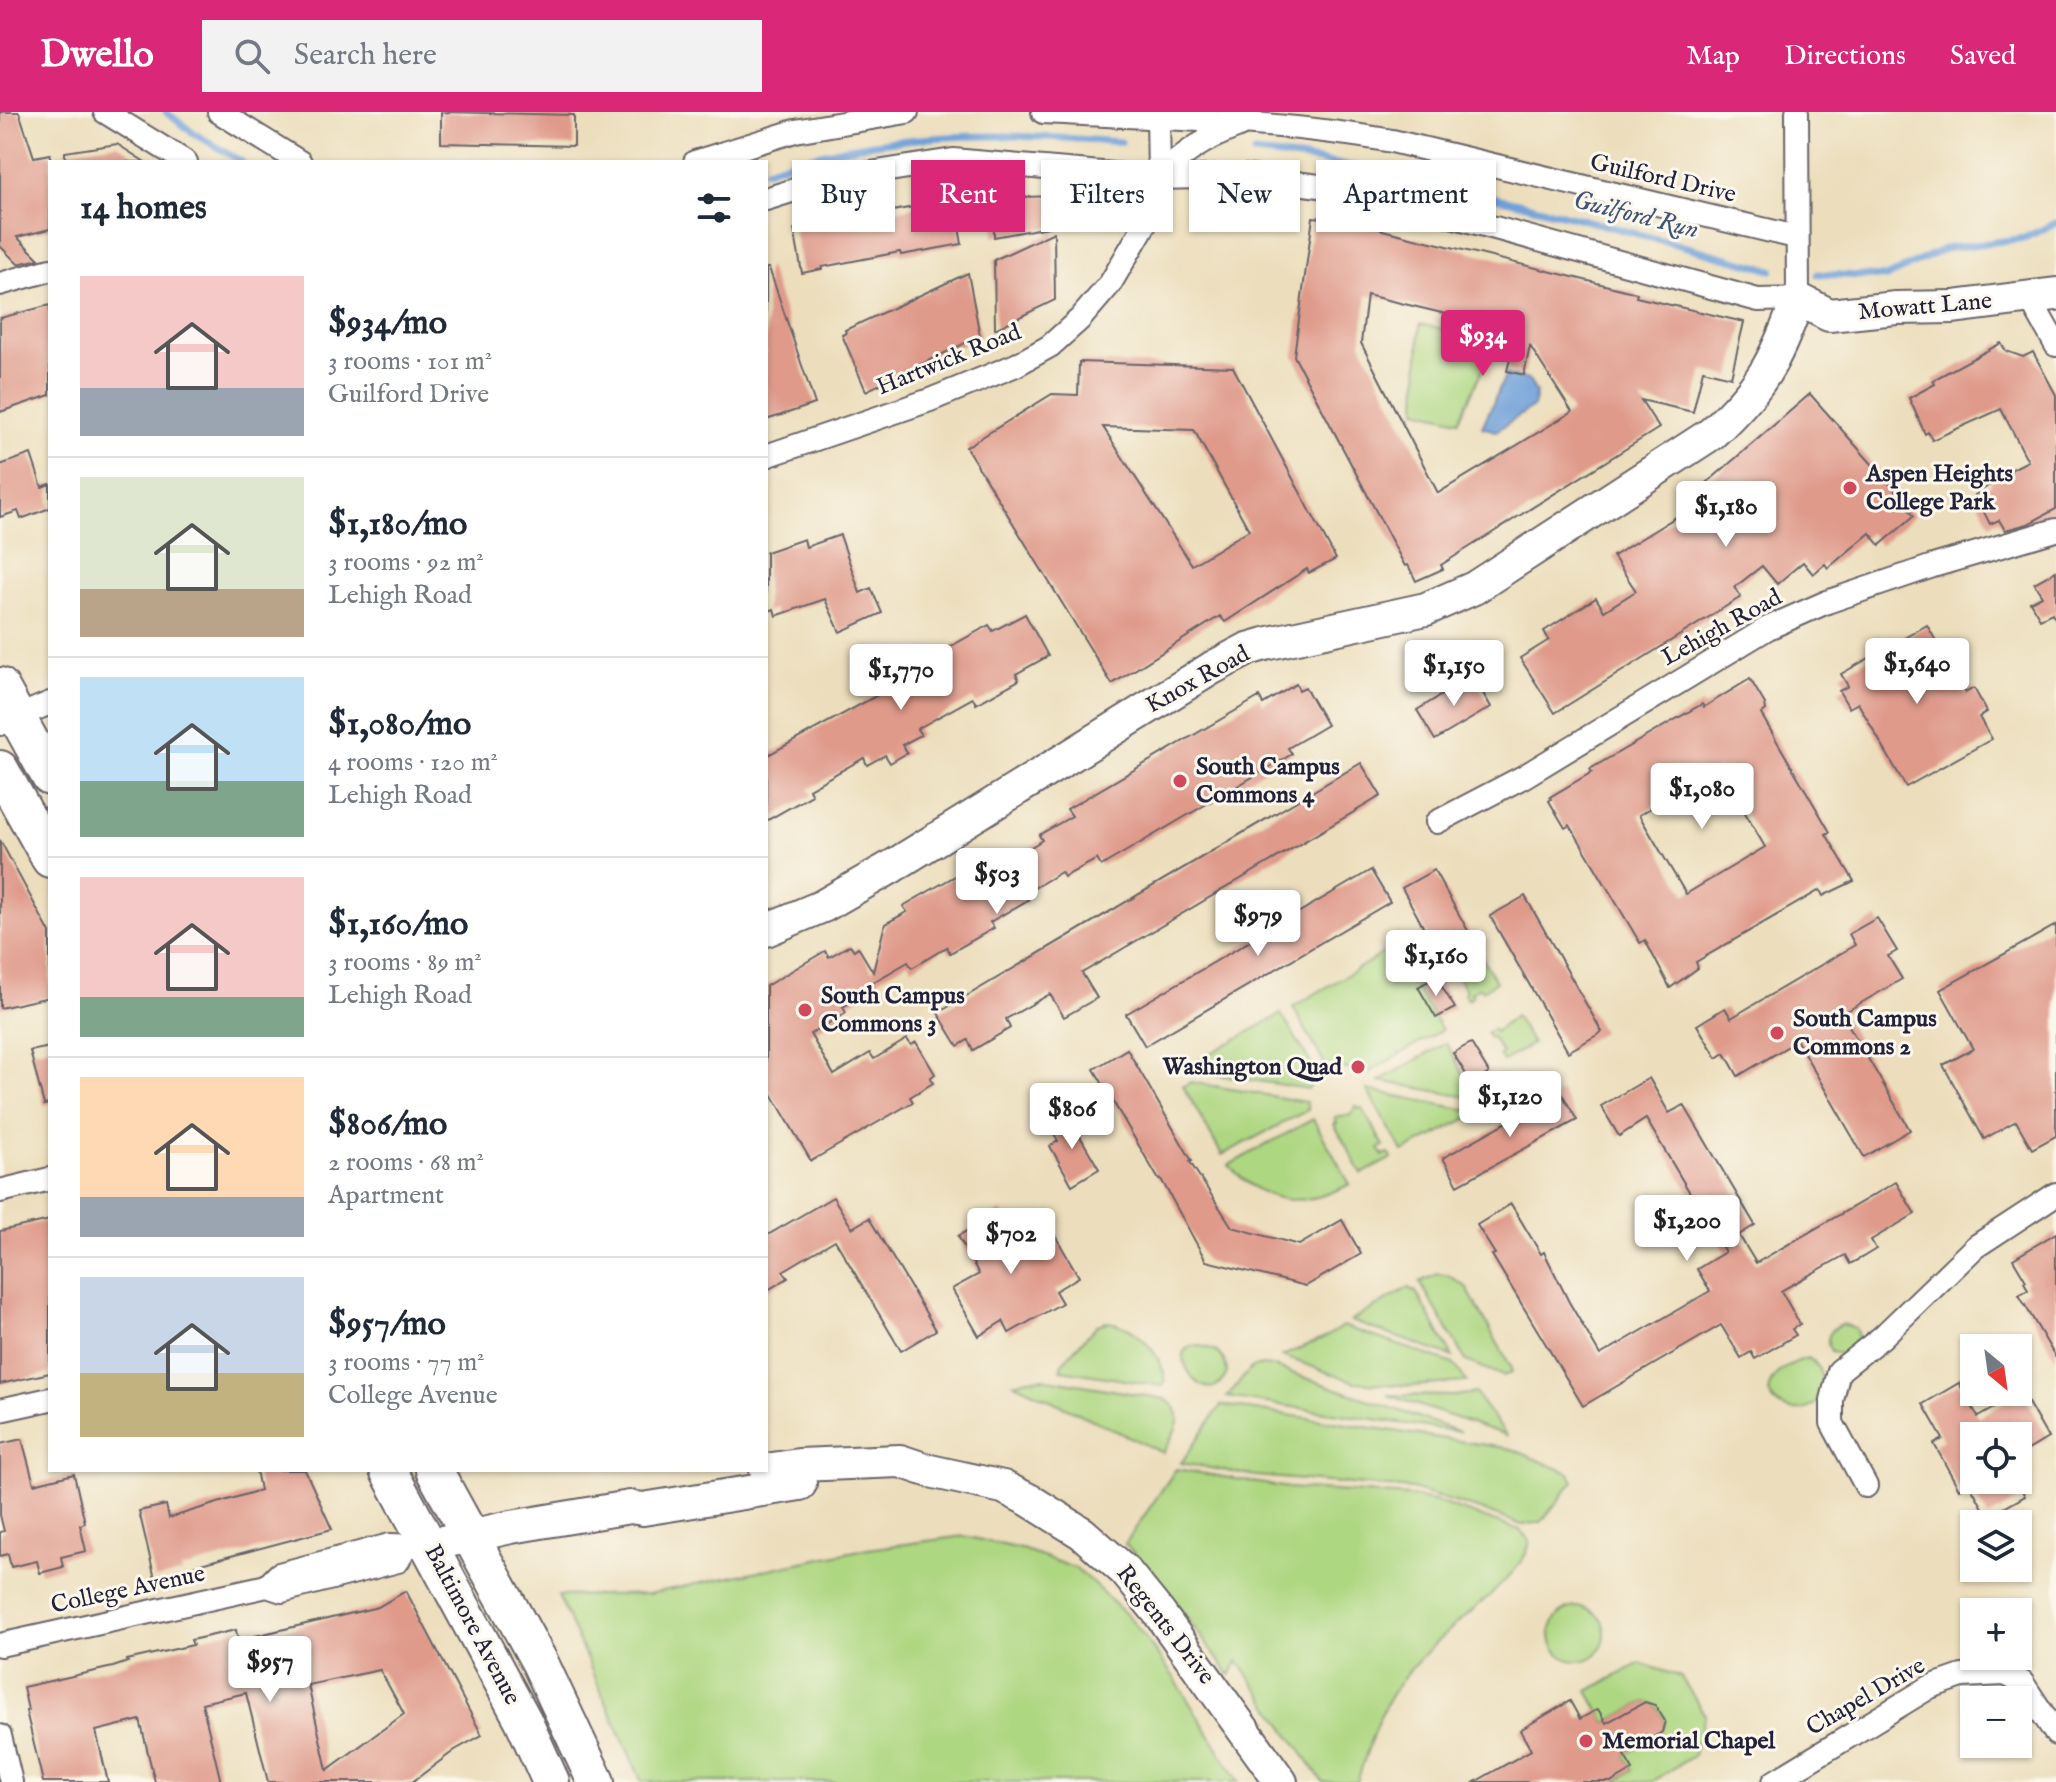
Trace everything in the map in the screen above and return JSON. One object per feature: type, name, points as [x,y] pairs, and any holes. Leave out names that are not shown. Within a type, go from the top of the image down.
[{"type":"main road","points":[[6,708],[48,774]]},
{"type":"main road","points":[[0,769],[48,855]]},
{"type":"main road","name":"Baltimore Avenue","points":[[389,1472],[417,1546],[523,1720],[551,1782]]},
{"type":"main road","name":"Baltimore Avenue","points":[[435,1472],[540,1663],[596,1782]]},
{"type":"street","points":[[105,112],[183,160]]},
{"type":"street","points":[[219,112],[297,160]]},
{"type":"street","points":[[701,160],[795,131],[907,112]]},
{"type":"street","name":"Guilford Drive","points":[[1043,112],[1158,115],[1392,141],[1796,237]]},
{"type":"street","points":[[1173,178],[1244,176],[1349,190],[1758,300],[1798,299],[1797,112]]},
{"type":"street","points":[[1158,115],[1159,160]]},
{"type":"street","points":[[1173,163],[1194,146],[1247,123]]},
{"type":"street","points":[[768,198],[826,180],[953,160],[1041,168]]},
{"type":"street","name":"Hartwick Road","points":[[768,455],[942,395],[1016,365],[1050,346],[1083,317],[1110,284],[1140,232]]},
{"type":"street","points":[[0,284],[48,271]]},
{"type":"street","points":[[2043,296],[2056,345]]},
{"type":"street","name":"Mowatt Lane","points":[[1798,299],[1829,315],[1896,308],[1953,307],[2043,296]]},
{"type":"street","name":"Knox Road","points":[[768,929],[823,906],[868,881],[1212,668],[1248,649],[1405,615],[1442,604],[1474,588],[1711,434],[1742,406],[1767,373],[1798,299]]},
{"type":"street","name":"Lehigh Road","points":[[1437,822],[1504,788],[1768,628],[1827,602],[1933,566],[2056,530]]},
{"type":"street","points":[[6,708],[48,703]]},
{"type":"street","points":[[0,1191],[48,1179]]},
{"type":"street","points":[[1866,1486],[1832,1423],[1832,1400],[1839,1371],[1882,1337],[1975,1247],[2056,1194]]},
{"type":"street","points":[[0,1410],[48,1399]]},
{"type":"street","name":"Regents Drive","points":[[768,1470],[799,1465],[900,1461],[1003,1487],[1029,1500],[1082,1533],[1125,1571],[1281,1782]]},
{"type":"street","name":"Regents Drive","points":[[417,1546],[630,1507],[643,1509],[821,1481],[930,1471]]},
{"type":"street","name":"Regents Drive","points":[[630,1507],[644,1497],[680,1485],[754,1472]]},
{"type":"street","name":"College Avenue","points":[[0,1645],[267,1586],[279,1574],[390,1545],[417,1546]]},
{"type":"street","name":"Chapel Drive","points":[[1774,1782],[1930,1687],[1962,1676],[2005,1674],[2022,1682],[2056,1734]]},
{"type":"street","points":[[0,1736],[11,1782]]},
{"type":"green space","points":[[1420,324],[1496,341],[1459,420],[1417,410]]},
{"type":"green space","points":[[1399,944],[1415,952],[1430,977],[1415,987],[1442,1030],[1360,1077],[1345,1068],[1328,1070],[1293,1007]]},
{"type":"green space","points":[[1480,954],[1496,982],[1471,992],[1473,996],[1467,999],[1466,991],[1451,970]]},
{"type":"green space","points":[[1281,1014],[1318,1075],[1308,1089],[1193,1071],[1190,1065]]},
{"type":"green space","points":[[1515,1016],[1532,1044],[1503,1061],[1499,1055],[1502,1053],[1486,1033],[1492,1029],[1495,1032]]},
{"type":"green space","points":[[1446,1043],[1470,1086],[1490,1076],[1500,1093],[1478,1105],[1474,1099],[1463,1096],[1379,1081]]},
{"type":"green space","points":[[1191,1082],[1306,1102],[1308,1110],[1222,1155],[1183,1086]]},
{"type":"green space","points":[[1367,1090],[1472,1111],[1474,1115],[1403,1152]]},
{"type":"green space","points":[[1356,1106],[1362,1108],[1384,1146],[1379,1149],[1383,1156],[1389,1154],[1392,1158],[1362,1174],[1334,1124],[1337,1123],[1335,1118],[1350,1115]]},
{"type":"green space","points":[[1313,1119],[1350,1184],[1317,1197],[1286,1199],[1257,1189],[1229,1165]]},
{"type":"green space","points":[[1438,1274],[1450,1276],[1466,1287],[1512,1369],[1511,1373],[1503,1376],[1466,1361],[1420,1282]]},
{"type":"green space","points":[[1408,1288],[1416,1292],[1453,1357],[1351,1321]]},
{"type":"green space","points":[[1107,1322],[1128,1329],[1146,1342],[1163,1371],[1166,1382],[1162,1386],[1061,1370],[1062,1363],[1097,1325]]},
{"type":"green space","points":[[1842,1324],[1855,1328],[1858,1336],[1848,1351],[1841,1354],[1831,1352],[1829,1335]]},
{"type":"green space","points":[[1343,1326],[1454,1364],[1467,1382],[1412,1386],[1355,1382],[1282,1356]]},
{"type":"green space","points":[[1192,1346],[1211,1349],[1224,1360],[1227,1373],[1214,1387],[1200,1384],[1189,1372],[1183,1354]]},
{"type":"green space","points":[[1808,1358],[1820,1372],[1816,1403],[1806,1409],[1795,1410],[1776,1403],[1770,1396],[1769,1387],[1774,1378],[1785,1368]]},
{"type":"green space","points":[[1272,1366],[1460,1432],[1227,1397],[1251,1368]]},
{"type":"green space","points":[[1042,1378],[1165,1399],[1177,1411],[1178,1424],[1163,1453],[1014,1383]]},
{"type":"green space","points":[[1475,1393],[1506,1435],[1388,1395],[1453,1396]]},
{"type":"green space","points":[[1221,1405],[1512,1449],[1569,1473],[1574,1481],[1541,1522],[1522,1525],[1412,1489],[1256,1476],[1181,1463]]},
{"type":"green space","points":[[1176,1469],[1288,1488],[1409,1496],[1434,1501],[1520,1530],[1530,1541],[1526,1553],[1507,1579],[1431,1647],[1398,1685],[1379,1720],[1357,1782],[1323,1782],[1238,1661],[1230,1675],[1167,1592],[1125,1544]]},
{"type":"green space","points":[[964,1536],[1025,1550],[1077,1569],[1130,1618],[1173,1676],[1239,1782],[642,1782],[558,1596],[648,1594],[860,1550]]},
{"type":"green space","points":[[1578,1607],[1597,1615],[1605,1634],[1597,1653],[1578,1661],[1559,1653],[1551,1634],[1559,1615]]},
{"type":"green space","points":[[1640,1663],[1681,1677],[1705,1715],[1694,1755],[1652,1782],[1616,1782],[1633,1770],[1624,1755],[1661,1732],[1665,1721],[1655,1705],[1645,1702],[1606,1723],[1588,1691]]},
{"type":"water","points":[[1506,374],[1529,380],[1536,393],[1533,407],[1496,431],[1482,427]]},
{"type":"building","points":[[0,112],[19,112],[34,157],[50,154],[48,229],[17,237],[39,259],[18,264],[0,246]]},
{"type":"building","points":[[441,112],[574,115],[574,146],[441,143]]},
{"type":"building","points":[[117,144],[142,160],[65,160],[65,152]]},
{"type":"building","points":[[1041,196],[1041,228],[1025,231],[1025,197]]},
{"type":"building","points":[[911,207],[911,232],[960,232],[962,244],[901,255],[900,252],[802,273],[795,232],[895,232],[895,211]]},
{"type":"building","points":[[1313,217],[1316,217],[1316,232],[1390,232],[1637,293],[1636,297],[1744,322],[1731,377],[1703,370],[1693,412],[1641,400],[1659,428],[1441,565],[1443,569],[1416,581],[1408,565],[1405,566],[1294,356]],"holes":[[[1367,295],[1517,331],[1507,371],[1524,375],[1530,346],[1572,412],[1438,493],[1361,343]]]},
{"type":"building","points":[[994,232],[1021,232],[994,237]]},
{"type":"building","points":[[1054,232],[1055,300],[995,329],[994,260]]},
{"type":"building","points":[[768,268],[769,268],[815,404],[768,419]]},
{"type":"building","points":[[968,273],[980,336],[866,391],[842,335],[846,333],[845,330]]},
{"type":"building","points":[[48,306],[48,396],[0,412],[0,318]]},
{"type":"building","points":[[2001,343],[2006,351],[2023,357],[2033,352],[2056,395],[2056,509],[2028,524],[2005,530],[1999,520],[1990,524],[1975,495],[1991,484],[1989,481],[2028,461],[2001,409],[1932,440],[1928,432],[1925,434],[1909,398],[1935,384],[1933,380]]},
{"type":"building","points":[[1079,362],[1233,367],[1336,559],[1309,573],[1307,569],[1225,622],[1220,616],[1112,684],[966,447],[1052,394],[1078,395]],"holes":[[[1103,427],[1194,430],[1249,530],[1192,565]]]},
{"type":"building","points":[[1810,394],[1895,490],[1914,516],[1880,545],[1870,533],[1828,568],[1825,564],[1813,574],[1803,562],[1777,584],[1762,566],[1735,587],[1741,597],[1555,713],[1520,658],[1549,640],[1544,631],[1596,598],[1604,611],[1636,591],[1613,556],[1710,496],[1702,487]]},
{"type":"building","points":[[31,454],[42,487],[48,485],[48,509],[21,519],[18,511],[0,517],[0,465]]},
{"type":"building","points":[[840,535],[860,593],[871,588],[882,613],[840,632],[825,599],[776,616],[774,609],[768,611],[768,551],[804,539],[806,547]]},
{"type":"building","points":[[2056,571],[2056,620],[2052,613],[2040,619],[2030,602],[2042,596],[2034,583]]},
{"type":"building","points":[[1025,614],[1048,656],[1016,674],[1019,680],[976,704],[973,698],[917,729],[921,735],[902,745],[907,753],[890,763],[885,755],[867,765],[864,758],[809,789],[812,795],[768,820],[768,755],[949,656],[946,649],[989,625],[993,631]]},
{"type":"building","points":[[1927,625],[1965,693],[1974,688],[1987,712],[1979,717],[1992,739],[1906,787],[1858,703],[1849,708],[1839,691],[1848,686],[1841,674]]},
{"type":"building","points":[[1473,676],[1491,707],[1435,740],[1417,710]]},
{"type":"building","points":[[1750,679],[1765,704],[1766,710],[1761,714],[1830,832],[1826,834],[1854,881],[1823,896],[1820,890],[1696,962],[1698,968],[1670,988],[1645,940],[1640,943],[1570,825],[1565,828],[1549,801],[1550,797],[1592,772],[1590,769],[1702,704],[1704,707]],"holes":[[[1719,768],[1765,847],[1686,894],[1639,815]]]},
{"type":"building","points":[[1296,684],[1299,690],[1305,687],[1327,725],[1288,748],[1292,754],[1101,866],[1097,859],[1064,877],[1061,872],[1024,894],[1028,900],[990,922],[994,928],[950,953],[947,947],[912,968],[908,962],[872,983],[875,989],[843,1007],[846,1013],[810,1034],[834,1075],[870,1053],[874,1059],[907,1039],[911,1045],[916,1042],[935,1074],[930,1078],[933,1083],[910,1097],[913,1102],[811,1161],[768,1087],[768,985],[825,951],[829,957],[850,945],[854,950],[858,947],[873,972],[885,924],[907,912],[903,906],[976,864],[979,869],[1002,855],[1005,862],[1042,840],[1039,835],[1072,816],[1067,809],[1259,697],[1263,704]]},
{"type":"building","points":[[1361,763],[1381,796],[1082,973],[1097,998],[1064,1017],[1050,994],[1006,1019],[1010,1028],[973,1050],[968,1040],[958,1046],[938,1013]]},
{"type":"building","points":[[0,840],[48,929],[48,997],[0,1008]]},
{"type":"building","points":[[1371,870],[1390,902],[1145,1046],[1126,1014]]},
{"type":"building","points":[[1434,870],[1471,936],[1438,954],[1402,888]]},
{"type":"building","points":[[1525,896],[1602,1032],[1568,1052],[1490,916]]},
{"type":"building","name":"South Campus Commons 2","points":[[1877,918],[1897,951],[1888,956],[1902,979],[1842,1014],[1910,1130],[1864,1157],[1797,1041],[1738,1076],[1725,1053],[1717,1058],[1697,1025],[1725,1008],[1731,1018],[1855,945],[1849,934]]},
{"type":"building","points":[[2056,925],[2056,1136],[2032,1149],[2016,1121],[1984,1139],[1943,1065],[1973,1049],[1940,990]]},
{"type":"building","points":[[1436,977],[1455,1008],[1436,1018],[1418,987]]},
{"type":"building","points":[[1471,1043],[1489,1073],[1472,1084],[1453,1053]]},
{"type":"building","points":[[48,1047],[48,1104],[44,1105],[30,1051]]},
{"type":"building","points":[[1127,1049],[1190,1162],[1232,1227],[1299,1245],[1342,1220],[1361,1254],[1306,1286],[1206,1261],[1161,1179],[1094,1069]]},
{"type":"building","points":[[1649,1078],[1669,1113],[1684,1105],[1755,1225],[1739,1235],[1756,1263],[1896,1182],[1915,1214],[1871,1240],[1876,1249],[1863,1257],[1850,1264],[1845,1255],[1781,1291],[1800,1324],[1792,1329],[1796,1335],[1755,1359],[1751,1352],[1741,1358],[1721,1325],[1583,1406],[1477,1225],[1511,1204],[1541,1254],[1544,1252],[1600,1355],[1710,1291],[1697,1269],[1725,1252],[1646,1119],[1619,1136],[1601,1106]]},
{"type":"building","points":[[1561,1092],[1577,1120],[1458,1185],[1443,1158]]},
{"type":"building","points":[[1067,1114],[1099,1169],[1072,1185],[1050,1146],[1058,1141],[1049,1125]]},
{"type":"building","points":[[833,1197],[852,1228],[869,1218],[936,1330],[901,1351],[835,1240],[783,1271],[788,1278],[768,1290],[768,1235]]},
{"type":"building","points":[[1001,1211],[1023,1249],[1053,1232],[1079,1277],[1055,1291],[1062,1303],[1009,1333],[1003,1321],[979,1336],[952,1289],[979,1274],[958,1236]]},
{"type":"building","points":[[48,1220],[48,1373],[0,1384],[0,1231]]},
{"type":"building","points":[[2056,1233],[2056,1358],[2019,1295],[2028,1290],[2013,1259]]},
{"type":"building","points":[[1959,1383],[1960,1406],[1972,1406],[1978,1417],[1997,1406],[2030,1406],[2048,1438],[2032,1448],[2032,1422],[1960,1422],[1959,1489],[1934,1444],[1943,1439],[1923,1404]]},
{"type":"building","points":[[22,1439],[34,1484],[74,1474],[85,1523],[80,1525],[86,1551],[61,1557],[63,1567],[40,1573],[37,1561],[11,1567],[8,1554],[0,1556],[0,1532],[4,1531],[0,1515],[0,1444]]},
{"type":"building","points":[[256,1472],[306,1472],[332,1529],[181,1569],[182,1573],[155,1579],[139,1511],[166,1505],[169,1518],[260,1490]]},
{"type":"building","points":[[1975,1494],[2025,1496],[2000,1510],[1984,1510]]},
{"type":"building","points":[[406,1591],[482,1735],[455,1750],[412,1782],[268,1782],[246,1693],[202,1703],[221,1782],[155,1782],[140,1720],[96,1731],[108,1782],[43,1782],[23,1687],[193,1645],[191,1640],[236,1630],[238,1640],[378,1607]],"holes":[[[380,1670],[404,1714],[327,1770],[308,1685]]]},
{"type":"building","name":"Memorial Chapel","points":[[1570,1701],[1580,1719],[1598,1709],[1606,1723],[1645,1702],[1655,1705],[1665,1721],[1662,1732],[1624,1755],[1633,1770],[1612,1782],[1475,1782],[1531,1750],[1520,1730]]},
{"type":"waterway","name":"Guilford Run","points":[[166,112],[239,160]]},
{"type":"waterway","name":"Guilford Run","points":[[768,169],[853,147],[942,137],[1032,137],[1121,142]]},
{"type":"waterway","name":"Guilford Run","points":[[1254,153],[1354,167],[1452,187],[1772,270]]},
{"type":"waterway","name":"Guilford Run","points":[[1818,274],[1886,277],[1944,249],[2024,238],[2056,223]]},
{"type":"place","name":"Aspen Heights College Park","points":[[1850,488]]},
{"type":"place","name":"South Campus Commons 4","points":[[1180,781]]},
{"type":"place","name":"South Campus Commons 3","points":[[805,1010]]},
{"type":"place","name":"South Campus Commons 2","points":[[1777,1033]]},
{"type":"place","name":"Washington Quad","points":[[1358,1067]]},
{"type":"place","name":"Memorial Chapel","points":[[1586,1741]]}]
